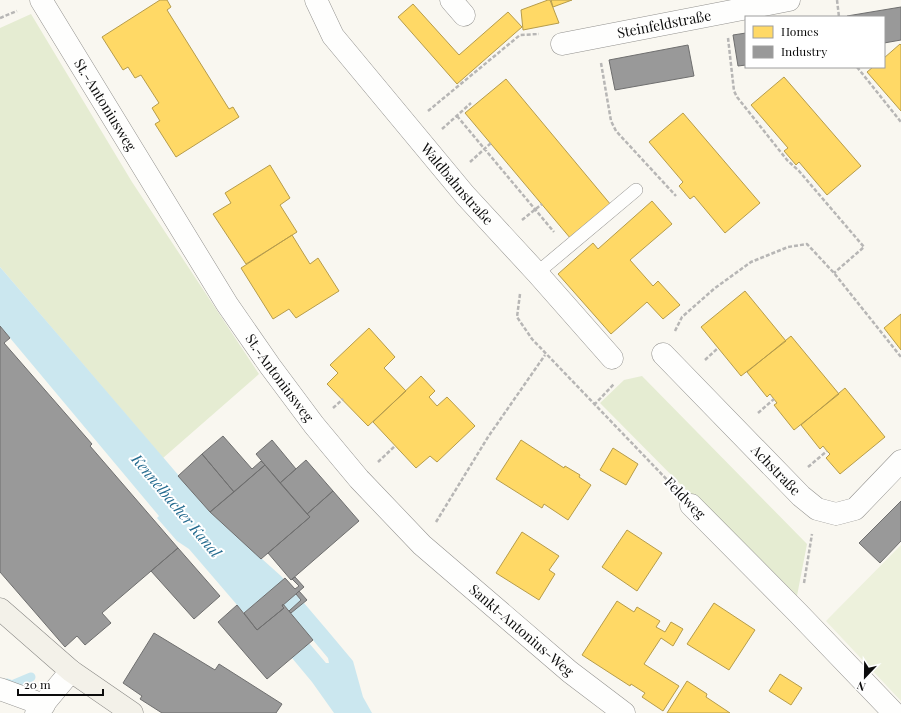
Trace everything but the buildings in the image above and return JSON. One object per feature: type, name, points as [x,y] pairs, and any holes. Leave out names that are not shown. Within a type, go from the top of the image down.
[{"type":"main road","points":[[0,609],[71,671],[132,713]]},
{"type":"street","name":"St.-Antoniusweg","points":[[41,0],[223,297],[270,366],[314,425],[359,479],[422,545]]},
{"type":"street","name":"Waldbahnstraße","points":[[316,0],[333,36],[466,195],[612,358]]},
{"type":"street","name":"Steinfeldstraße","points":[[562,44],[789,0]]},
{"type":"street","name":"Achstraße","points":[[663,354],[801,496],[817,509],[836,514],[855,509],[901,461]]},
{"type":"street","name":"Feldweg","points":[[692,505],[894,713]]},
{"type":"street","name":"Sankt-Antonius-Weg","points":[[422,545],[570,672],[624,713]]},
{"type":"street","points":[[0,689],[40,709],[71,671]]},
{"type":"lane","points":[[537,273],[636,190]]},
{"type":"path","points":[[837,0],[839,16]]},
{"type":"path","points":[[725,12],[734,91],[737,97],[788,160],[864,247],[834,273]]},
{"type":"path","points":[[409,127],[520,35],[542,34],[562,44]]},
{"type":"path","points":[[597,37],[611,121],[616,132],[676,196]]},
{"type":"path","points":[[858,68],[901,122]]},
{"type":"path","points":[[424,145],[471,103]]},
{"type":"path","points":[[457,116],[567,248]]},
{"type":"path","points":[[663,354],[682,317],[715,288],[751,262],[788,247],[807,244],[834,273],[901,358]]},
{"type":"path","name":"Feldweg","points":[[537,273],[520,289],[517,317],[532,340],[692,505]]},
{"type":"path","points":[[422,545],[488,437],[545,355]]},
{"type":"path","points":[[798,613],[817,509]]},
{"type":"green space","points":[[31,14],[132,182],[259,374],[163,458],[0,267],[0,28]]},
{"type":"green space","points":[[642,376],[807,544],[796,601],[600,403],[624,380]]},
{"type":"green space","points":[[901,545],[901,701],[826,621]]},
{"type":"water","name":"Kennelbacher Kanal","points":[[0,267],[210,512],[281,576],[353,661],[363,697],[372,713],[334,713],[312,682],[292,658],[309,643],[326,663],[329,663],[328,658],[271,590],[244,613],[189,549],[177,541],[157,518],[159,516],[0,326]]},
{"type":"waterway","points":[[7,683],[12,685],[31,677]]}]
